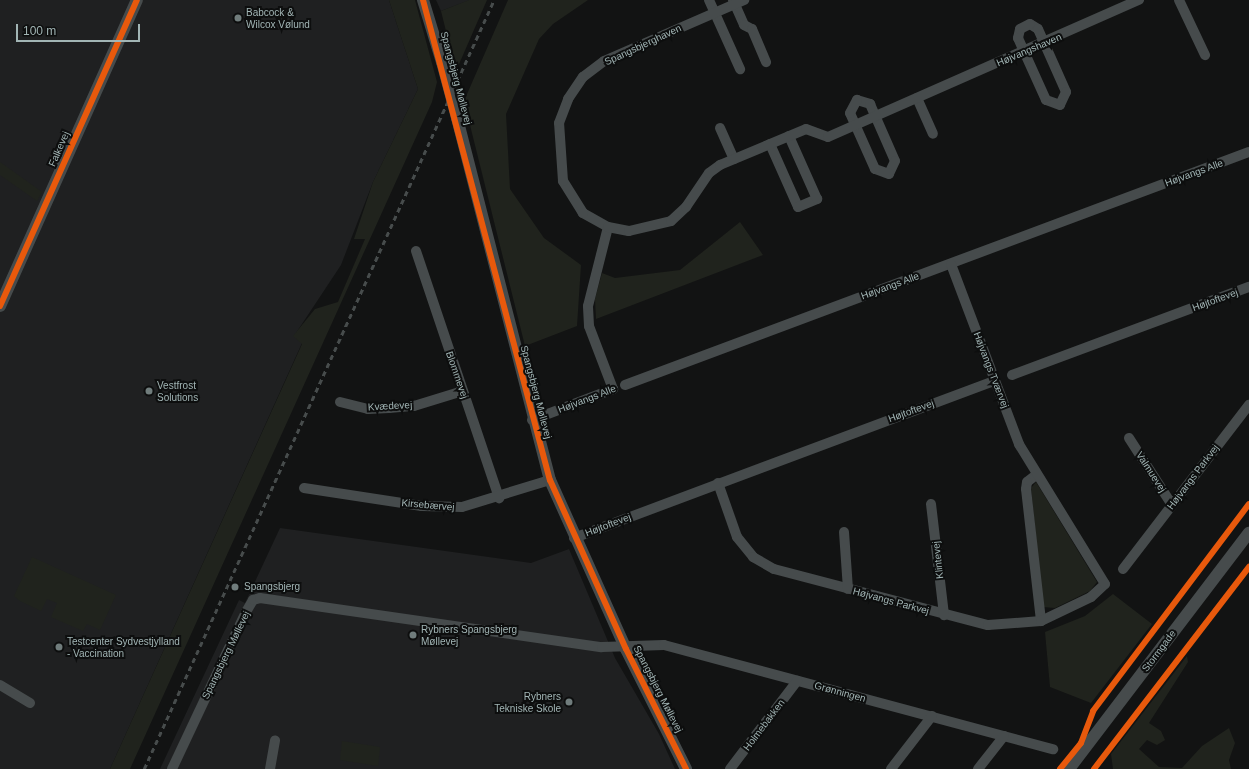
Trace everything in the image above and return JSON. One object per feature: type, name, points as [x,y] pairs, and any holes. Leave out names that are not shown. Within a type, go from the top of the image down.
[{"type":"street","name":"Falkevej","points":[[0,306],[137,0]]},
{"type":"street","name":"Spangsbjerg Møllevej","points":[[423,0],[457,118],[532,420],[550,480],[574,538],[626,649],[686,769]]},
{"type":"street","points":[[709,0],[740,69]]},
{"type":"street","name":"Spangsbjerghaven","points":[[608,227],[583,213],[563,181],[559,123],[568,99],[583,77],[604,61],[715,13],[734,2],[744,0]]},
{"type":"street","name":"Højvangshaven","points":[[608,227],[629,231],[671,221],[686,206],[709,173],[734,159],[806,129],[828,137],[1024,52],[1139,0]]},
{"type":"street","points":[[1179,0],[1205,55]]},
{"type":"street","points":[[734,2],[744,25],[752,29],[766,62]]},
{"type":"street","points":[[1025,25],[1038,29],[1066,92],[1060,105],[1046,100],[1024,52],[1018,38],[1025,25]]},
{"type":"street","points":[[917,98],[933,134]]},
{"type":"street","points":[[858,100],[866,101],[875,116],[895,161],[889,174],[875,170],[856,125],[851,108],[858,100]]},
{"type":"street","points":[[720,128],[734,159]]},
{"type":"street","points":[[770,144],[798,207],[817,199],[789,136]]},
{"type":"street","name":"Højvangs Alle","points":[[625,385],[1249,152]]},
{"type":"street","name":"Højvangs Alle","points":[[532,420],[613,389],[589,326],[588,306],[608,227]]},
{"type":"street","name":"Blommevej","points":[[416,252],[499,498]]},
{"type":"street","name":"Højvangs Tværvej","points":[[950,264],[1019,444],[1036,474],[1105,584]]},
{"type":"street","name":"Højtoftevej","points":[[1012,375],[1248,291]]},
{"type":"street","name":"Højtoftevej","points":[[574,538],[994,381]]},
{"type":"street","name":"Kvædevej","points":[[340,402],[368,408],[414,406],[463,391]]},
{"type":"street","name":"Højvangs Parkvej","points":[[1123,569],[1249,405]]},
{"type":"street","name":"Valmuevej","points":[[1129,438],[1172,505]]},
{"type":"street","points":[[1036,474],[1027,482],[1026,489],[1041,621]]},
{"type":"street","name":"Kirsebærvej","points":[[304,488],[422,506],[462,507],[499,498],[550,480]]},
{"type":"street","name":"Højvangs Parkvej","points":[[718,483],[737,537],[753,556],[774,569],[944,615],[988,625],[1041,621],[1071,610],[1105,584]]},
{"type":"street","name":"Klintevej","points":[[931,504],[944,615]]},
{"type":"street","points":[[844,532],[848,589]]},
{"type":"street","name":"Stormgade","points":[[1069,769],[1249,533]]},
{"type":"street","name":"Spangsbjerg Møllevej","points":[[172,769],[246,612],[254,600],[260,598],[626,649]]},
{"type":"street","name":"Grønningen","points":[[626,649],[664,645],[1053,749]]},
{"type":"street","name":"Holmebakken","points":[[730,769],[797,681]]},
{"type":"street","points":[[0,685],[30,703]]},
{"type":"street","points":[[891,769],[932,716]]},
{"type":"street","points":[[978,769],[1004,736]]},
{"type":"street","points":[[270,769],[275,740]]},
{"type":"shaded area","points":[[0,0],[389,0],[418,89],[373,182],[341,265],[294,336],[302,343],[110,769],[0,769]]},
{"type":"shaded area","points":[[389,0],[415,0],[437,82],[432,102],[130,769],[110,769],[302,344],[293,336],[315,309],[338,302],[365,239],[354,239],[373,182],[418,89]]},
{"type":"shaded area","points":[[436,0],[470,0],[441,11]]},
{"type":"shaded area","points":[[469,0],[487,0],[456,71],[441,11]]},
{"type":"shaded area","points":[[508,0],[588,0],[553,24],[539,39],[506,114],[510,189],[544,238],[581,265],[577,326],[525,346],[464,101]]},
{"type":"shaded area","points":[[0,162],[42,192],[37,201],[0,175]]},
{"type":"shaded area","points":[[740,222],[763,255],[596,319],[595,299],[602,273],[615,278],[680,270]]},
{"type":"shaded area","points":[[1036,482],[1097,582],[1090,591],[1055,608],[1043,607],[1031,488]]},
{"type":"shaded area","name":"Rybners Spangsbjerg Møllevej","points":[[280,528],[531,563],[569,549],[615,658],[659,734],[675,769],[160,769],[239,600],[245,603]]},
{"type":"shaded area","points":[[32,557],[116,595],[100,630],[87,624],[83,631],[51,617],[57,603],[47,599],[41,611],[20,601],[14,596]]},
{"type":"shaded area","points":[[1113,594],[1152,624],[1091,703],[1050,687],[1045,632],[1085,616]]},
{"type":"shaded area","points":[[1187,656],[1188,662],[1149,723],[1161,731],[1165,740],[1157,745],[1147,740],[1139,749],[1159,767],[1182,768],[1202,746],[1229,728],[1235,743],[1229,760],[1231,769],[1113,769],[1111,754]]},
{"type":"shaded area","points":[[342,741],[380,747],[378,766],[340,760]]},
{"type":"railway","points":[[144,769],[494,0]]},
{"type":"cycle path","points":[[0,306],[137,0]]},
{"type":"cycle path","points":[[423,0],[550,480],[626,649],[686,769]]},
{"type":"cycle path","points":[[1060,769],[1081,743],[1093,711],[1249,504]]},
{"type":"cycle path","points":[[1094,769],[1249,567]]},
{"type":"place","name":"Babcock & Wilcox Vølund","points":[[238,18]]},
{"type":"place","name":"Vestfrost Solutions","points":[[149,391]]},
{"type":"place","name":"Spangsbjerg","points":[[235,587]]},
{"type":"place","name":"Rybners Spangsbjerg Møllevej","points":[[413,635]]},
{"type":"place","name":"Testcenter Sydvestjylland - Vaccination","points":[[59,647]]},
{"type":"place","name":"Rybners Tekniske Skole","points":[[569,702]]}]
